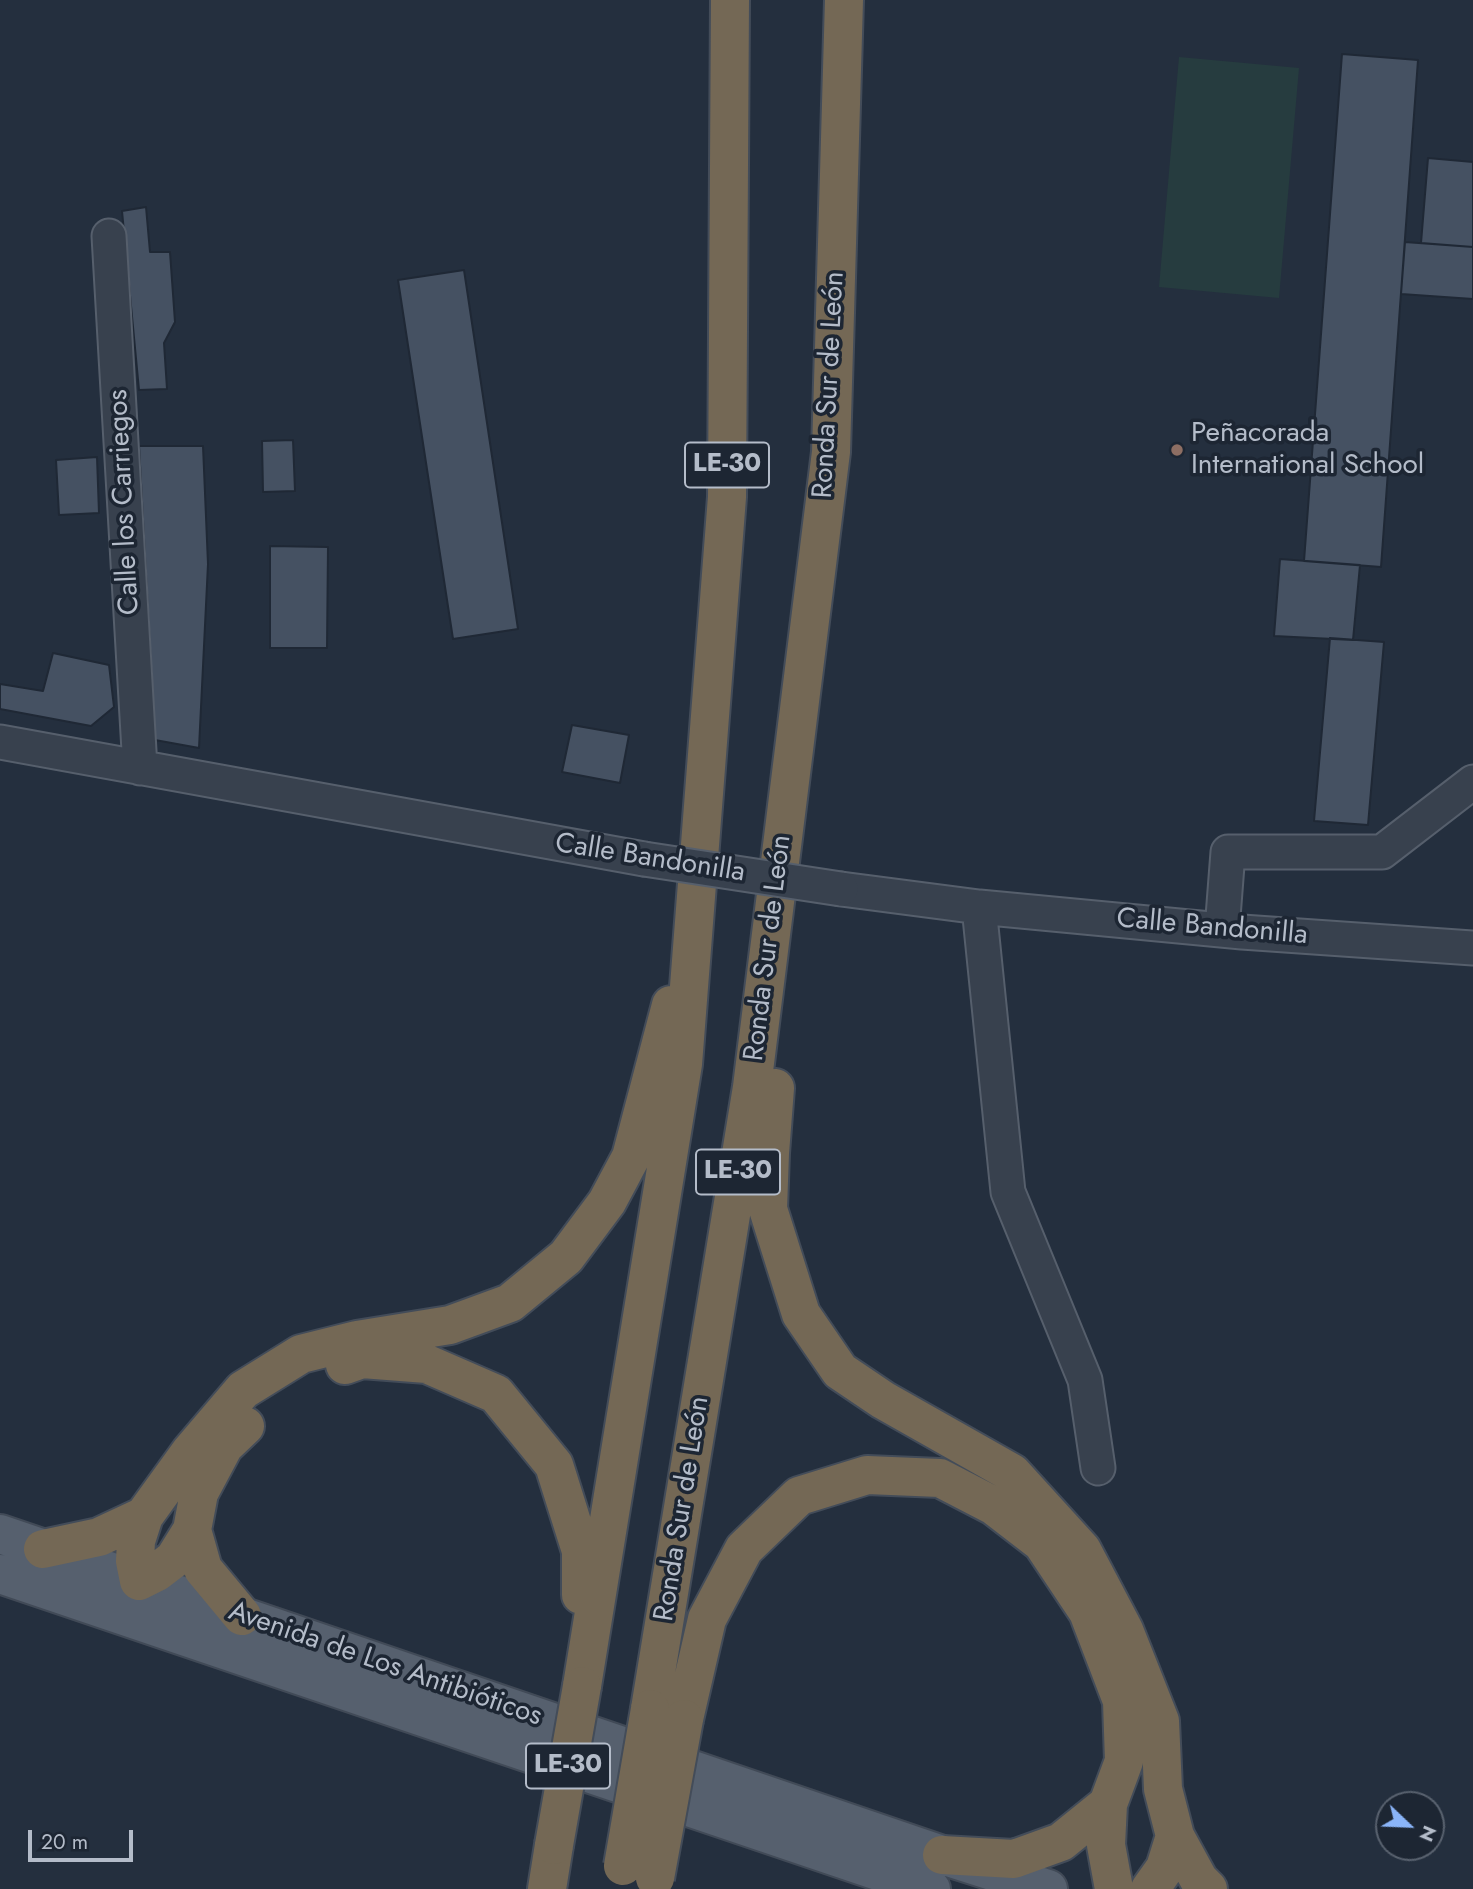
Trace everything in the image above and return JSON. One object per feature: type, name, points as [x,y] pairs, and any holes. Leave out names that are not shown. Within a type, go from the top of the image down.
[{"type":"highway","name":"LE-30","points":[[547,1889],[683,1064],[727,497],[730,0]]},
{"type":"highway","name":"Ronda Sur de León","points":[[637,1881],[667,1714],[752,1087],[831,452],[844,0]]},
{"type":"highway","points":[[831,452],[770,1153],[768,1209],[801,1314],[840,1371],[883,1400],[1012,1473],[1082,1550],[1124,1630],[1160,1721],[1163,1789],[1175,1836],[1199,1880],[1208,1889]]},
{"type":"highway","points":[[582,1686],[581,1551],[554,1465],[496,1394],[427,1364],[362,1359],[286,1386],[224,1446],[199,1493],[192,1530],[174,1559],[139,1581],[135,1561],[136,1541],[144,1516],[191,1451],[243,1390],[301,1354],[357,1340],[450,1325],[510,1303],[566,1257],[607,1202],[631,1157],[662,1035],[694,929]]},
{"type":"highway","points":[[667,1714],[707,1619],[744,1549],[799,1496],[867,1475],[940,1478],[994,1506],[1042,1543],[1088,1612],[1122,1701],[1124,1761],[1108,1804],[1106,1845],[1114,1889]]},
{"type":"highway","points":[[43,1549],[99,1537],[144,1516]]},
{"type":"highway","points":[[192,1530],[203,1569],[242,1616]]},
{"type":"highway","points":[[936,1872],[1014,1859],[1062,1842],[1108,1804]]},
{"type":"highway","points":[[1150,1889],[1165,1868],[1175,1836]]},
{"type":"main road","name":"Avenida de Los Antibióticos","points":[[0,1534],[242,1616],[936,1872]]},
{"type":"main road","points":[[0,1552],[75,1577],[139,1581],[180,1613],[511,1729],[614,1782]]},
{"type":"main road","name":"Avenida de Los Antibióticos","points":[[0,1574],[773,1836],[936,1872],[1048,1889]]},
{"type":"main road","points":[[773,1836],[883,1854],[991,1889]]},
{"type":"street","name":"Calle los Carriegos","points":[[109,236],[140,768]]},
{"type":"street","name":"Calle Bandonilla","points":[[0,742],[645,859],[841,889],[979,907],[1222,930],[1473,947]]},
{"type":"street","points":[[1222,930],[1228,852],[1382,852],[1473,782]]},
{"type":"street","points":[[979,907],[1008,1192],[1085,1380],[1098,1468]]},
{"type":"green space","points":[[1179,57],[1299,68],[1279,298],[1159,287]]},
{"type":"building","points":[[1342,54],[1418,60],[1381,567],[1304,561]]},
{"type":"building","points":[[1428,158],[1473,162],[1473,247],[1421,243]]},
{"type":"building","points":[[146,207],[150,252],[170,252],[175,322],[164,343],[167,389],[139,390],[122,211]]},
{"type":"building","points":[[1405,242],[1473,247],[1473,299],[1401,294]]},
{"type":"building","points":[[464,270],[518,629],[453,639],[398,280]]},
{"type":"building","points":[[293,440],[295,491],[263,492],[262,441]]},
{"type":"building","points":[[139,446],[203,446],[208,564],[199,748],[155,740]]},
{"type":"building","points":[[97,457],[99,513],[59,515],[56,460]]},
{"type":"building","points":[[270,546],[328,547],[327,648],[270,648]]},
{"type":"building","points":[[1280,559],[1360,565],[1353,640],[1274,636]]},
{"type":"building","points":[[1330,638],[1384,642],[1368,825],[1314,821]]},
{"type":"building","points":[[53,653],[109,665],[114,707],[91,726],[0,709],[0,684],[43,691]]},
{"type":"building","points":[[572,725],[629,735],[620,783],[562,772]]},
{"type":"place","name":"Peñacorada International School","points":[[1177,450]]}]
